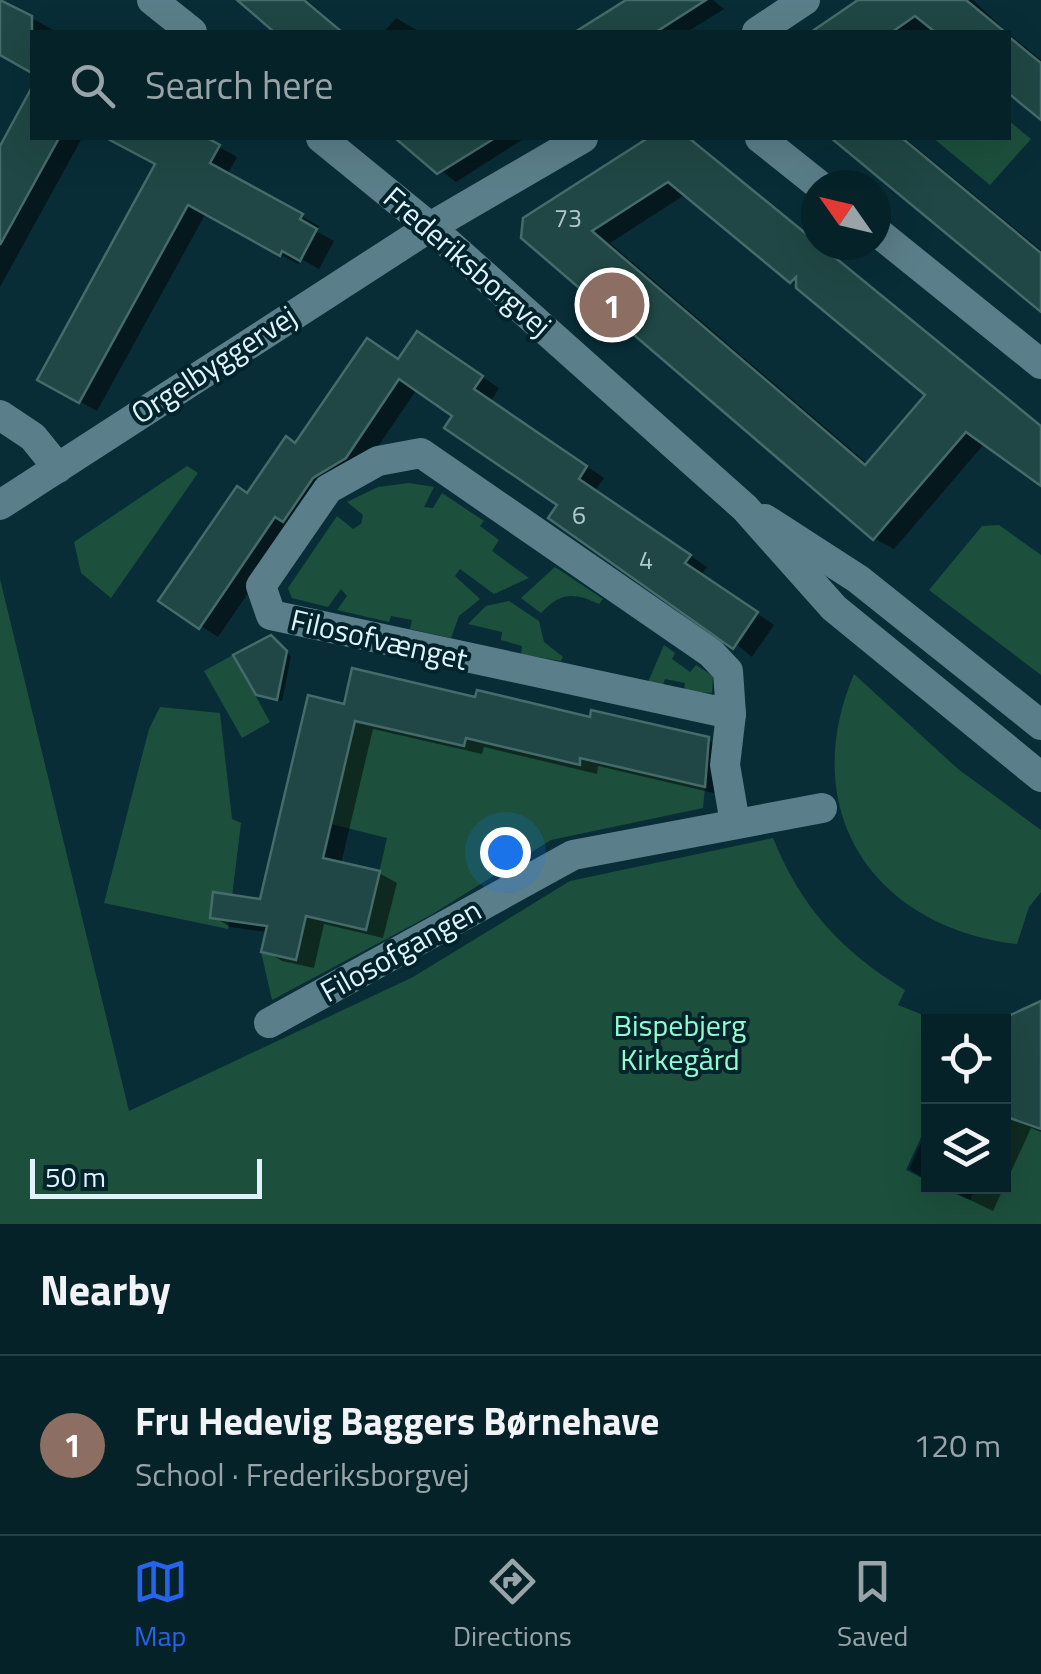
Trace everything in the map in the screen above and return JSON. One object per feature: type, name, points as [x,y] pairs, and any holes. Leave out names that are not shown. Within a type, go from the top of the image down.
[{"type":"street","points":[[152,0],[190,30]]},
{"type":"street","points":[[759,30],[790,4]]},
{"type":"street","name":"Frederiksborgvej","points":[[323,140],[430,226],[746,508],[834,608],[1041,777]]},
{"type":"street","name":"Orgelbyggervej","points":[[0,505],[430,226],[580,140]]},
{"type":"street","points":[[763,140],[801,171]]},
{"type":"street","points":[[891,243],[1041,364]]},
{"type":"street","points":[[0,414],[33,436],[58,468]]},
{"type":"street","name":"Filosofvænget","points":[[731,714],[309,626],[271,615],[261,586],[328,490],[378,461],[422,453],[711,652],[728,671],[731,714],[725,765],[735,823]]},
{"type":"street","name":"Frederiksborgvej","points":[[746,508],[858,579],[1041,726]]},
{"type":"street","name":"Filosofgangen","points":[[268,1023],[573,856],[822,808]]},
{"type":"green space","points":[[1011,123],[1031,139],[990,185],[935,140],[1011,140]]},
{"type":"green space","points":[[187,466],[198,473],[111,598],[81,573],[74,542]]},
{"type":"green space","points":[[409,483],[434,487],[424,507],[433,508],[442,493],[484,521],[480,526],[499,540],[492,551],[529,578],[494,594],[460,569],[455,576],[480,599],[459,616],[451,638],[410,629],[412,620],[391,616],[389,622],[337,610],[347,596],[341,589],[328,607],[292,598],[288,588],[337,516],[353,529],[361,524],[363,515],[347,502],[378,487]]},
{"type":"green space","points":[[999,525],[1041,555],[1041,675],[929,590],[982,526]]},
{"type":"green space","points":[[555,567],[603,599],[599,604],[568,596],[541,613],[521,598]]},
{"type":"green space","name":"Bispebjerg Kirkegård","points":[[0,579],[129,1111],[413,977],[570,881],[773,838],[810,906],[842,943],[905,990],[898,1005],[921,1014],[921,1137],[906,1170],[921,1178],[921,1194],[956,1194],[970,1200],[973,1194],[1011,1194],[1011,1121],[1015,1117],[1041,1129],[1041,1224],[0,1224]]},
{"type":"green space","points":[[509,601],[539,621],[544,642],[563,657],[561,661],[521,654],[522,646],[501,640],[502,632],[468,624],[486,606]]},
{"type":"green space","points":[[664,645],[675,653],[672,659],[690,672],[696,665],[713,676],[712,693],[684,691],[685,683],[665,679],[663,685],[648,682]]},
{"type":"green space","points":[[233,655],[270,722],[242,738],[204,671]]},
{"type":"green space","points":[[854,674],[958,769],[1041,830],[1041,892],[1029,907],[1017,944],[966,933],[923,914],[887,887],[860,854],[842,815],[835,772],[838,724]]},
{"type":"green space","points":[[160,707],[220,713],[232,819],[241,823],[228,929],[104,903],[149,729]]},
{"type":"green space","points":[[355,721],[463,746],[466,738],[579,764],[582,758],[705,787],[703,808],[551,840],[431,915],[272,1000],[261,952],[296,960],[306,916],[366,929],[387,838],[331,824]]},
{"type":"building","points":[[0,0],[32,16],[30,72],[0,55]]},
{"type":"building","points":[[237,0],[304,0],[340,30],[272,30]]},
{"type":"building","points":[[626,0],[706,0],[659,30],[578,30]]},
{"type":"building","points":[[858,0],[966,0],[1003,30],[932,30],[915,16],[895,30],[814,30]]},
{"type":"building","points":[[1011,38],[1041,63],[1041,120],[1011,95]]},
{"type":"building","points":[[30,91],[30,140],[58,140],[0,245],[0,146]]},
{"type":"building","points":[[110,140],[211,140],[220,145],[210,163],[303,214],[300,219],[317,229],[300,261],[282,251],[280,256],[188,205],[79,403],[37,380],[155,164]]},
{"type":"building","points":[[397,140],[492,140],[437,174]]},
{"type":"building","points":[[645,140],[691,140],[801,230],[801,260],[838,260],[1041,426],[1041,486],[966,432],[873,540],[521,238],[523,218]],"holes":[[[668,182],[790,283],[796,277],[796,288],[925,395],[865,465],[592,231]]]},
{"type":"building","points":[[833,140],[904,140],[1041,253],[1041,312],[891,188],[891,170],[870,170]]},
{"type":"building","points":[[417,331],[483,376],[474,389],[587,466],[579,479],[691,555],[685,563],[758,612],[733,649],[548,518],[557,505],[444,428],[452,416],[399,379],[346,458],[313,478],[283,522],[275,517],[199,629],[158,601],[237,486],[247,493],[286,436],[295,443],[367,338],[398,359]]},
{"type":"building","points":[[271,635],[287,651],[277,700],[256,695],[233,655]]},
{"type":"building","points":[[352,668],[475,697],[477,690],[590,717],[591,710],[709,737],[705,787],[580,758],[580,765],[466,738],[464,746],[355,721],[323,858],[380,871],[366,930],[306,916],[296,960],[261,952],[267,926],[210,918],[213,892],[260,899],[308,695],[344,704]]},
{"type":"building","points":[[1041,1001],[1041,1129],[1011,1118],[1011,1015]]},
{"type":"place","name":"Fru Hedevig Baggers Børnehave","points":[[612,305]]}]
